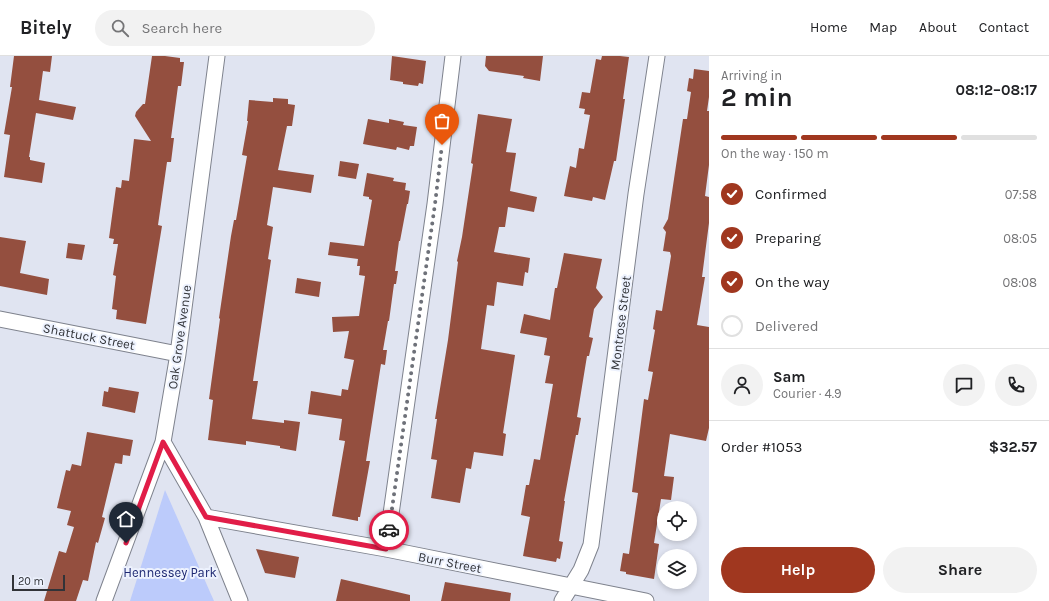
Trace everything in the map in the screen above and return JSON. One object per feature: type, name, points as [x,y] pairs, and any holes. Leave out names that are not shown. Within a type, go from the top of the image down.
[{"type":"street","name":"Oak Grove Avenue","points":[[104,601],[163,442],[178,354],[217,56]]},
{"type":"street","points":[[386,549],[435,204],[453,56]]},
{"type":"street","name":"Montrose Street","points":[[562,601],[582,570],[591,545],[636,194],[657,56]]},
{"type":"street","name":"Shattuck Street","points":[[0,319],[178,354]]},
{"type":"street","points":[[163,442],[206,517],[240,601]]},
{"type":"street","name":"Burr Street","points":[[206,517],[386,549],[646,601]]},
{"type":"green space","name":"Hennessey Park","points":[[165,490],[214,601],[130,601]]},
{"type":"building","points":[[14,56],[52,56],[50,72],[43,71],[39,100],[76,107],[73,120],[36,113],[29,157],[30,160],[45,163],[42,183],[4,177],[10,135],[4,134],[12,87],[10,87]]},
{"type":"building","points":[[152,56],[180,58],[180,62],[184,62],[181,86],[178,86],[171,138],[174,138],[171,162],[167,162],[158,225],[162,226],[146,324],[116,319],[117,310],[112,309],[116,276],[113,275],[118,244],[113,244],[114,239],[109,238],[116,187],[121,188],[122,180],[129,181],[134,139],[151,141],[135,116],[136,112],[143,104],[145,104]]},
{"type":"building","points":[[392,56],[426,61],[423,84],[419,83],[418,86],[390,80]]},
{"type":"building","points":[[486,56],[543,56],[540,81],[523,78],[524,76],[489,71],[485,66]]},
{"type":"building","points":[[602,56],[629,57],[623,99],[625,99],[616,161],[614,161],[605,200],[593,197],[592,201],[564,196],[570,166],[576,168],[579,148],[584,149],[590,115],[584,114],[585,109],[579,108],[582,92],[590,93],[596,59],[601,60]]},
{"type":"building","points":[[694,69],[709,71],[709,97],[707,111],[709,111],[709,165],[705,196],[709,197],[709,223],[702,277],[705,277],[697,325],[709,327],[709,428],[706,441],[670,434],[664,476],[674,477],[671,500],[661,499],[661,501],[657,501],[657,524],[654,543],[659,544],[657,549],[654,579],[626,574],[626,572],[620,571],[623,553],[629,554],[638,493],[632,492],[644,399],[648,400],[653,372],[648,371],[655,330],[653,329],[656,310],[662,311],[671,256],[670,252],[663,251],[666,232],[663,228],[668,219],[683,119],[687,119],[691,92],[687,91],[689,78],[693,79]]},
{"type":"building","points":[[273,98],[288,99],[288,104],[295,105],[292,126],[287,126],[278,170],[314,175],[311,193],[273,187],[267,225],[273,227],[268,259],[271,260],[253,381],[258,381],[252,419],[284,423],[284,420],[300,422],[296,451],[280,448],[280,446],[246,441],[246,445],[208,440],[213,400],[209,399],[219,318],[231,236],[234,220],[236,220],[247,156],[242,155],[248,121],[249,100],[273,102]]},
{"type":"building","points":[[478,114],[512,119],[506,152],[516,153],[510,191],[537,197],[534,212],[508,207],[505,227],[499,227],[494,252],[530,258],[528,273],[525,272],[523,286],[497,282],[494,306],[487,305],[481,349],[515,355],[503,433],[506,434],[503,456],[474,452],[471,469],[466,468],[460,503],[431,498],[437,460],[431,459],[437,419],[435,419],[448,340],[457,261],[473,164],[471,163]]},
{"type":"building","points":[[368,119],[389,123],[389,119],[404,122],[403,125],[417,127],[414,146],[410,146],[409,150],[397,147],[396,150],[363,144]]},
{"type":"building","points":[[340,161],[359,164],[356,179],[338,176]]},
{"type":"building","points":[[367,173],[394,178],[393,181],[406,183],[405,190],[410,191],[399,241],[395,271],[398,271],[396,284],[394,284],[383,350],[387,350],[385,365],[381,364],[366,461],[370,461],[358,521],[332,516],[345,441],[339,440],[342,419],[308,414],[311,391],[341,396],[342,389],[348,390],[354,360],[344,358],[349,331],[333,332],[332,317],[359,316],[365,276],[359,275],[360,266],[357,266],[358,259],[328,255],[330,242],[364,246],[372,200],[369,199],[369,197],[363,196]]},
{"type":"building","points":[[0,237],[26,241],[20,273],[49,279],[47,295],[0,286]]},
{"type":"building","points":[[68,243],[85,245],[82,260],[66,258]]},
{"type":"building","points":[[564,253],[602,259],[596,288],[603,297],[594,309],[589,337],[593,338],[589,356],[587,356],[577,417],[581,418],[578,435],[576,435],[564,501],[559,541],[563,542],[560,559],[557,558],[556,562],[523,556],[530,517],[521,515],[526,485],[529,485],[534,459],[540,460],[553,384],[545,383],[550,356],[544,355],[547,338],[520,333],[524,314],[550,320],[555,288],[557,288]]},
{"type":"building","points":[[297,278],[321,282],[319,297],[295,293]]},
{"type":"building","points":[[109,387],[139,392],[135,413],[102,406],[104,391],[108,392]]},
{"type":"building","points":[[87,432],[133,440],[130,456],[123,455],[122,464],[115,463],[102,517],[105,518],[98,543],[96,542],[88,581],[83,580],[76,601],[44,601],[59,551],[66,553],[74,527],[67,525],[71,511],[57,508],[66,470],[70,471],[72,464],[81,466]]},
{"type":"building","points":[[256,549],[299,557],[295,578],[265,573]]},
{"type":"building","points":[[341,579],[410,595],[410,601],[336,601]]},
{"type":"building","points":[[445,582],[511,593],[510,601],[441,601]]},
{"type":"way so far","points":[[389,530],[442,145]]},
{"type":"route","points":[[126,543],[163,442],[206,517],[386,549],[389,530]]}]
